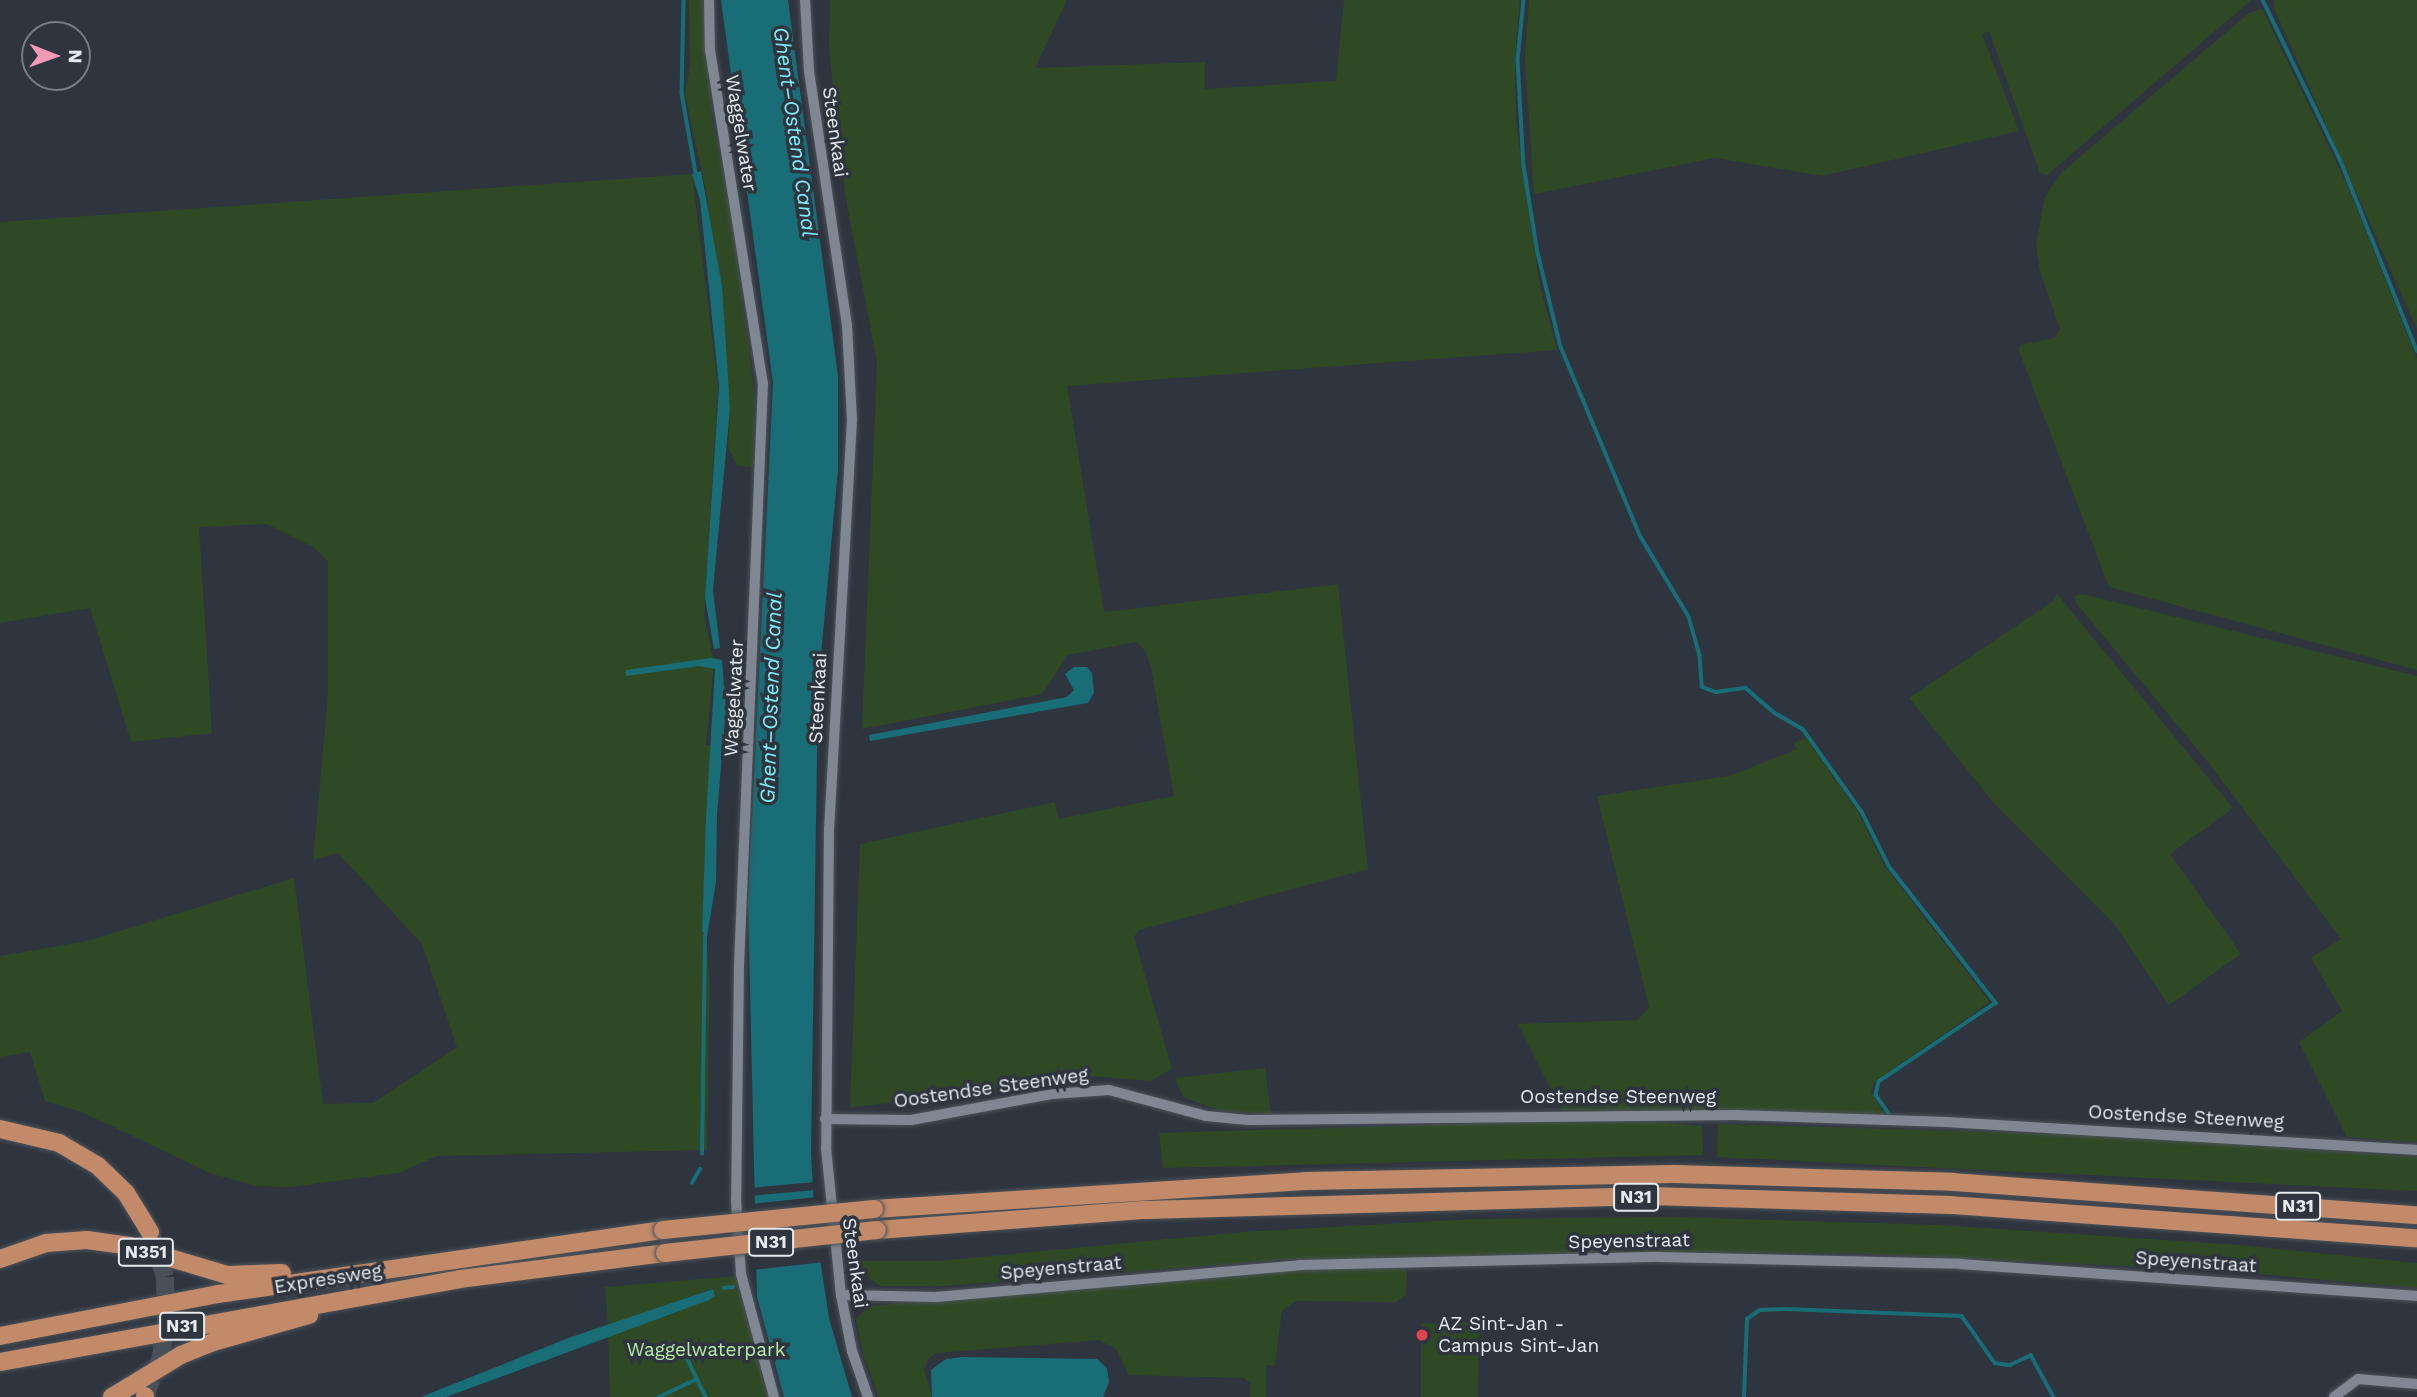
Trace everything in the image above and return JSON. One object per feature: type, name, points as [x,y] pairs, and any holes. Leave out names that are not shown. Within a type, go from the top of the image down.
[{"type":"highway","name":"N351","points":[[0,1129],[59,1143],[98,1166],[126,1193],[150,1232]]},
{"type":"highway","name":"Expressweg","points":[[0,1336],[334,1276],[663,1230],[874,1209],[1292,1181],[1674,1174],[1953,1182],[2417,1215]]},
{"type":"highway","name":"Expressweg","points":[[0,1362],[364,1295],[665,1253],[877,1230],[1198,1208],[1651,1196],[1951,1205],[2417,1238]]},
{"type":"highway","name":"N351","points":[[0,1259],[46,1243],[86,1240],[130,1246],[227,1275],[293,1272],[334,1276]]},
{"type":"highway","points":[[112,1397],[181,1355],[213,1342],[341,1309],[364,1295]]},
{"type":"street","name":"Waggelwater","points":[[709,0],[710,50],[763,383],[739,965],[736,1200],[741,1274],[774,1397]]},
{"type":"street","name":"Steenkaai","points":[[805,0],[809,71],[847,325],[852,419],[829,828],[825,1119],[841,1295],[852,1351],[868,1397]]},
{"type":"street","name":"Oostendse Steenweg","points":[[825,1119],[911,1119],[1062,1093],[1109,1090],[1206,1116],[1248,1120],[1735,1115],[1947,1122],[2417,1150]]},
{"type":"street","name":"Speyenstraat","points":[[841,1295],[936,1297],[1300,1265],[1660,1257],[1961,1264],[2417,1296]]},
{"type":"street","points":[[2334,1397],[2358,1379],[2417,1384]]},
{"type":"green space","points":[[689,0],[703,0],[712,119],[731,212],[755,398],[753,467],[737,466],[728,447],[730,409],[707,196],[685,94],[690,66]]},
{"type":"green space","points":[[830,0],[1067,0],[1035,68],[1205,62],[1205,89],[1336,81],[1344,0],[1520,0],[1515,58],[1516,123],[1540,286],[1557,350],[1067,386],[1104,612],[1338,584],[1368,869],[1139,930],[1134,937],[1172,1069],[1150,1081],[1077,1075],[1036,1082],[1026,1090],[850,1107],[860,844],[1055,802],[1058,819],[1174,796],[1151,667],[1145,650],[1136,642],[1068,655],[1042,694],[862,729],[877,362],[845,194],[829,48]]},
{"type":"green space","points":[[1529,0],[2251,0],[2047,175],[2040,173],[1989,31],[1982,34],[2019,131],[1822,176],[1715,158],[1534,194],[1525,60]]},
{"type":"green space","points":[[2274,0],[2417,0],[2417,329],[2274,8]]},
{"type":"green space","points":[[2262,9],[2348,187],[2417,359],[2417,670],[2109,587],[2019,351],[2020,345],[2055,338],[2060,329],[2040,271],[2036,244],[2045,197],[2062,172],[2249,13]]},
{"type":"green space","points":[[692,174],[718,386],[704,616],[714,663],[706,745],[711,745],[703,902],[710,984],[707,1150],[437,1156],[399,1173],[289,1187],[257,1186],[212,1174],[82,1112],[45,1101],[30,1052],[0,1057],[0,956],[87,941],[294,878],[323,1104],[373,1103],[457,1047],[422,944],[338,853],[313,860],[328,695],[328,561],[313,547],[267,524],[199,527],[212,733],[131,742],[90,608],[0,623],[0,222]]},
{"type":"green space","points":[[2057,594],[2233,808],[2170,854],[2241,954],[2169,1005],[2115,925],[1994,803],[1909,698],[2053,601]]},
{"type":"green space","points":[[2082,594],[2417,676],[2417,1142],[2347,1137],[2299,1042],[2342,1011],[2311,958],[2341,939],[2208,762],[2076,603],[2075,596]]},
{"type":"green space","points":[[1806,738],[1858,812],[1885,867],[1990,1002],[1874,1082],[1871,1092],[1885,1115],[1561,1110],[1518,1024],[1638,1020],[1649,1007],[1597,796],[1729,776],[1797,749],[1793,743]]},
{"type":"green space","points":[[1265,1068],[1271,1114],[1218,1110],[1183,1097],[1175,1078]]},
{"type":"green space","points":[[1623,1119],[1702,1126],[1703,1155],[1163,1168],[1159,1133]]},
{"type":"green space","points":[[1718,1124],[2123,1136],[2417,1157],[2417,1191],[1717,1157]]},
{"type":"green space","points":[[1674,1217],[1939,1225],[2240,1245],[2417,1263],[2417,1288],[2213,1270],[1853,1253],[1658,1252],[1280,1260],[943,1286],[880,1286],[864,1275],[858,1261],[938,1261],[1243,1232],[1474,1219]]},
{"type":"green space","points":[[1402,1266],[1407,1271],[1406,1295],[1396,1302],[1297,1301],[1282,1310],[1275,1365],[1266,1365],[1266,1397],[1250,1397],[1250,1383],[1244,1378],[1129,1375],[1116,1349],[1099,1340],[937,1353],[928,1359],[924,1370],[932,1397],[879,1397],[864,1357],[856,1319],[870,1306],[1300,1269]]},
{"type":"green space","name":"Waggelwaterpark","points":[[736,1276],[768,1397],[610,1397],[608,1334],[715,1295],[712,1289],[608,1325],[605,1287]]},
{"type":"green space","points":[[1479,1321],[1478,1397],[1421,1397],[1421,1324]]},
{"type":"water","name":"Ghent–Ostend Canal","points":[[721,0],[788,0],[838,376],[838,470],[818,687],[811,1153],[815,1226],[829,1318],[852,1397],[784,1397],[757,1297],[748,901],[773,383]]},
{"type":"water","points":[[701,171],[722,286],[730,409],[713,590],[720,648],[714,649],[705,598],[719,386],[700,200],[692,174]]},
{"type":"water","points":[[711,658],[722,660],[726,709],[717,814],[716,882],[707,937],[702,931],[715,669],[699,666],[626,676],[626,670]]},
{"type":"water","points":[[1074,667],[1087,667],[1092,673],[1094,693],[1088,703],[870,741],[869,735],[1067,697],[1074,690],[1065,674]]},
{"type":"water","points":[[713,1289],[715,1296],[709,1300],[446,1397],[421,1397],[571,1337]]},
{"type":"water","points":[[946,1359],[1097,1359],[1107,1368],[1109,1382],[1103,1397],[932,1397],[931,1370]]},
{"type":"pier","points":[[816,1182],[816,1190],[749,1196],[749,1188]]},
{"type":"pier","points":[[817,1197],[824,1262],[752,1270],[750,1204]]},
{"type":"waterway","points":[[684,0],[682,93],[696,173]]},
{"type":"waterway","points":[[1524,0],[1518,60],[1524,166],[1538,253],[1561,347],[1641,537],[1689,617],[1700,655],[1702,687],[1716,692],[1746,688],[1775,713],[1803,729],[1862,812],[1889,866],[1996,1003],[1879,1082],[1876,1095],[1890,1115]]},
{"type":"waterway","points":[[2263,0],[2340,159],[2417,351]]},
{"type":"waterway","points":[[702,1154],[705,936]]},
{"type":"waterway","points":[[692,1183],[700,1169]]},
{"type":"waterway","points":[[724,1288],[733,1287]]},
{"type":"waterway","points":[[1744,1397],[1747,1319],[1760,1310],[1786,1309],[1962,1316],[1995,1363],[2010,1365],[2031,1355],[2054,1397]]},
{"type":"waterway","points":[[688,1360],[706,1397]]},
{"type":"waterway","points":[[659,1397],[697,1379]]},
{"type":"tunnel","points":[[145,1396],[161,1357],[166,1322],[165,1277],[150,1232]]},
{"type":"place","name":"AZ Sint-Jan - Campus Sint-Jan","points":[[1422,1335]]}]
